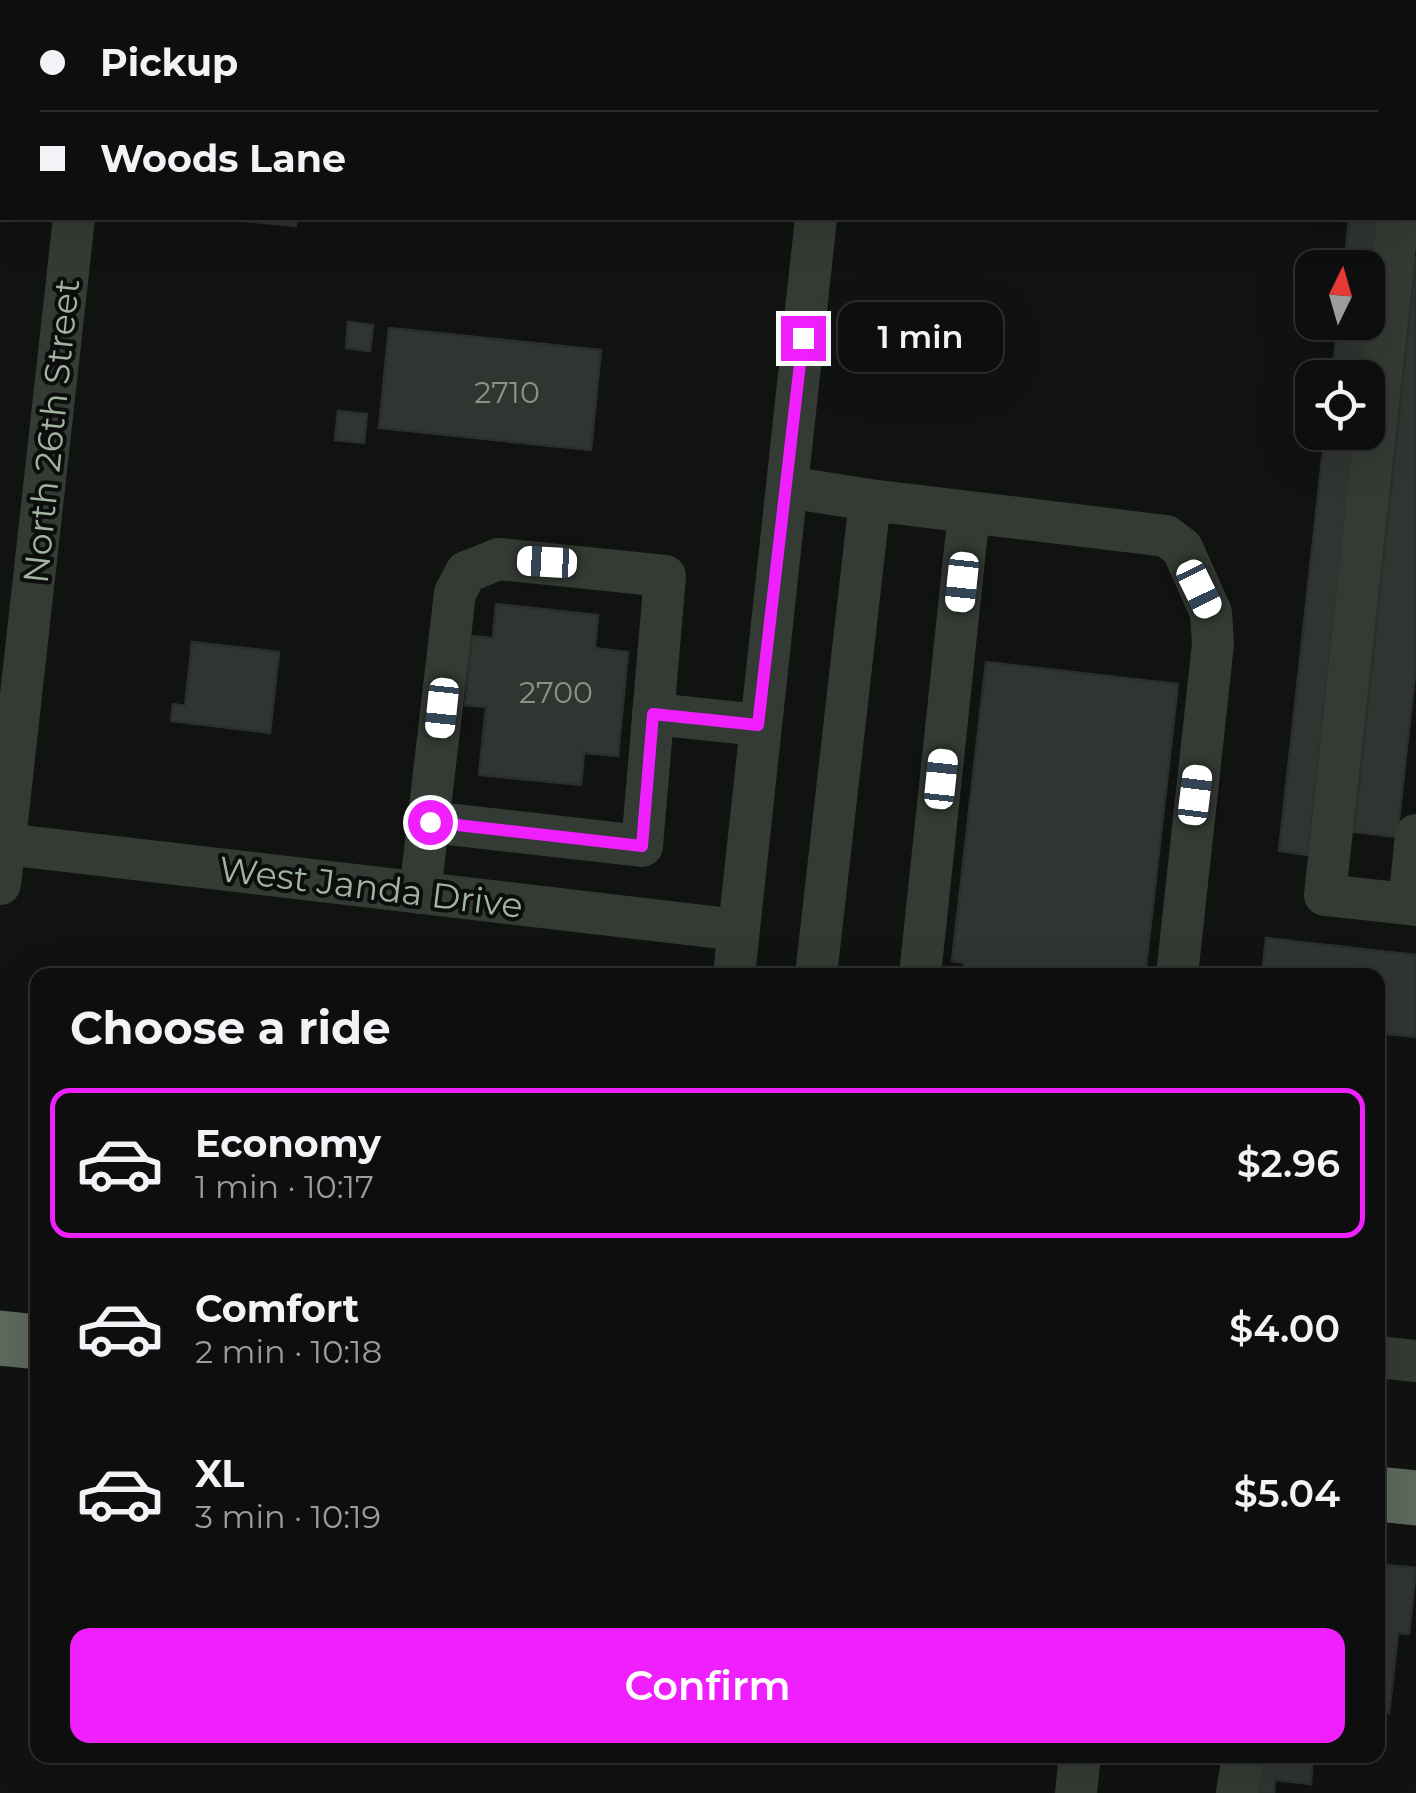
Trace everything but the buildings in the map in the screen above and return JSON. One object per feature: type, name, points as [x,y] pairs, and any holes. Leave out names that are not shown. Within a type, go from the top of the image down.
[{"type":"highway","points":[[0,1338],[30,1341]]},
{"type":"highway","points":[[1385,1495],[1416,1498]]},
{"type":"street","name":"North 26th Street","points":[[2,864],[74,220]]},
{"type":"street","points":[[735,968],[816,220]]},
{"type":"street","points":[[1398,220],[1325,895],[1412,905],[1416,835]]},
{"type":"street","points":[[787,488],[1166,536],[1182,548],[1211,613],[1212,644],[1178,968]]},
{"type":"street","points":[[817,968],[870,500]]},
{"type":"street","points":[[921,968],[969,512]]},
{"type":"street","points":[[420,893],[455,594],[466,572],[499,559],[665,576],[642,846],[430,822]]},
{"type":"street","points":[[653,714],[758,725]]},
{"type":"street","name":"West Janda Drive","points":[[2,864],[420,893],[738,930]]},
{"type":"street","points":[[1385,1358],[1416,1362]]},
{"type":"street","points":[[1076,1793],[1079,1763]]},
{"type":"street","points":[[1237,1793],[1241,1763]]},
{"type":"route","points":[[430,822],[642,846],[653,714],[758,725],[803,338]]}]
